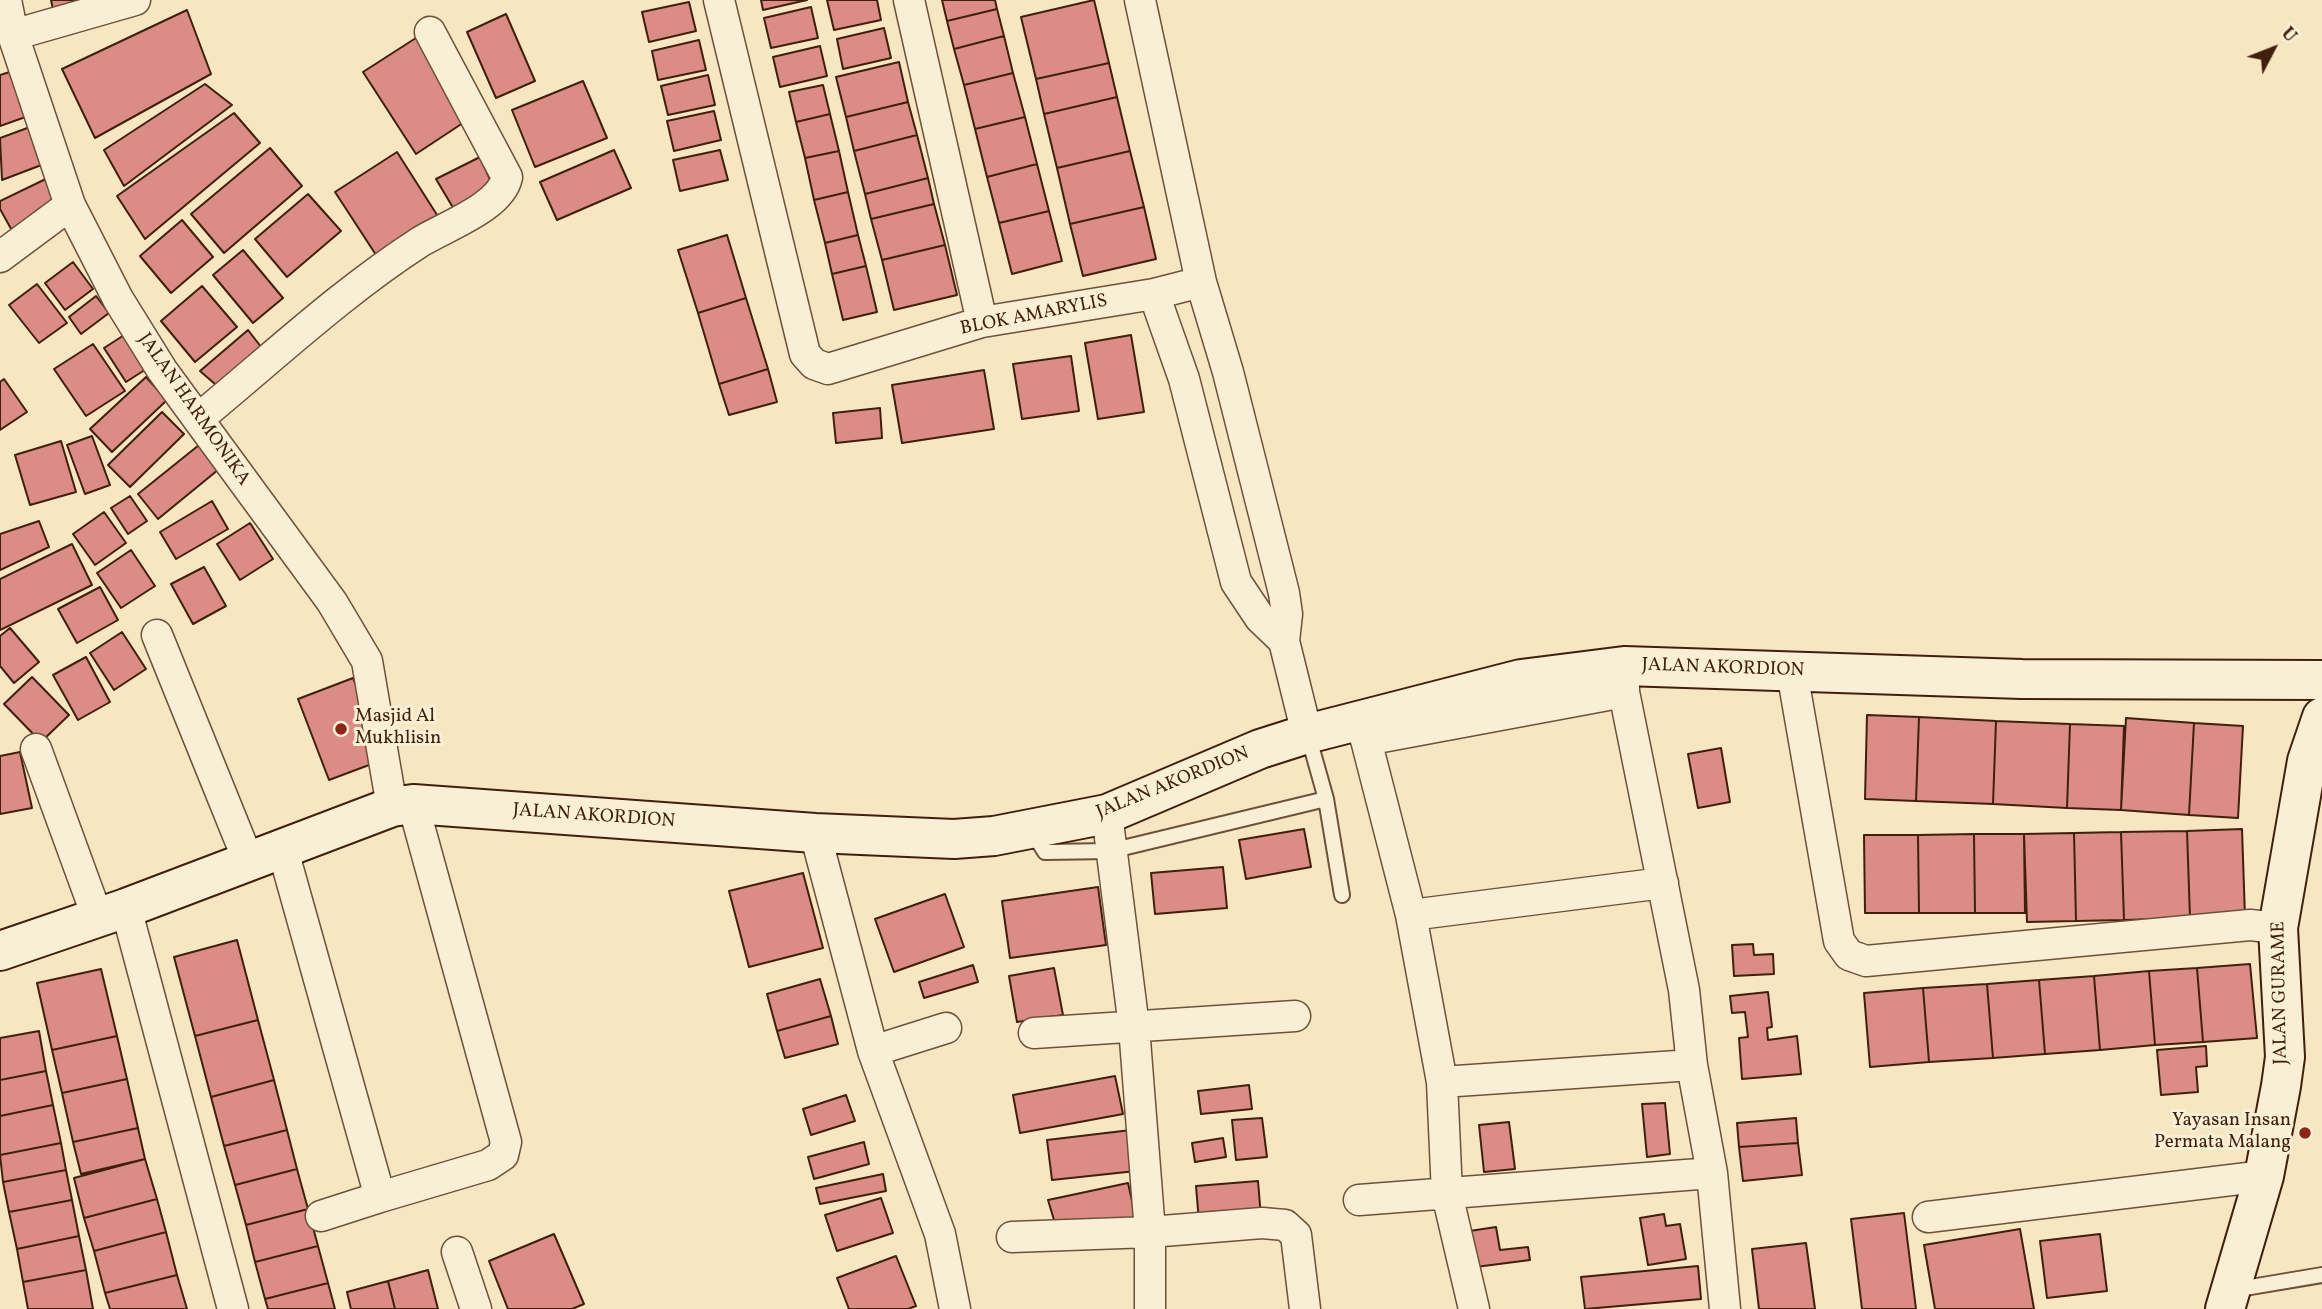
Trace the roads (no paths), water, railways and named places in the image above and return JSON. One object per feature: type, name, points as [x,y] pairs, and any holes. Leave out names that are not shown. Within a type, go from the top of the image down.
[{"type":"street","name":"JALAN HARMONIKA","points":[[6,0],[13,35],[70,205],[118,299],[162,370],[332,602],[367,661],[403,806],[506,1150],[488,1165],[380,1197]]},
{"type":"street","points":[[13,35],[135,0]]},
{"type":"street","name":"BLOK AMARYLIS","points":[[719,0],[805,354],[814,364],[828,369],[982,322],[1154,294],[1201,282]]},
{"type":"street","points":[[909,0],[982,322]]},
{"type":"street","points":[[1140,0],[1201,282],[1228,372],[1284,593],[1287,614],[1284,641],[1307,734]]},
{"type":"street","points":[[198,419],[373,275],[494,200],[505,190],[507,177],[430,32]]},
{"type":"street","points":[[0,257],[70,205]]},
{"type":"street","points":[[1154,294],[1184,379],[1236,582],[1260,618],[1284,641]]},
{"type":"street","points":[[1184,379],[1228,372]]},
{"type":"street","points":[[158,635],[265,854],[380,1197],[321,1216]]},
{"type":"street","points":[[1792,672],[1839,941],[1849,955],[1867,961],[2250,925],[2277,928]]},
{"type":"street","name":"JALAN AKORDION","points":[[0,951],[403,806],[816,833],[954,839],[1031,830],[1107,814],[1260,749],[1307,734],[1362,731],[1450,696],[1521,680],[1792,672],[2022,680],[2322,680]]},
{"type":"street","points":[[1624,679],[1684,990],[1692,1065],[1712,1173],[1725,1309]]},
{"type":"street","name":"JALAN GURAME","points":[[2227,1300],[2264,1176],[2285,1057],[2277,928],[2307,761],[2322,717]]},
{"type":"street","points":[[1362,731],[1411,915],[1442,1082],[1447,1194],[1475,1309]]},
{"type":"street","points":[[36,748],[111,912],[233,1309]]},
{"type":"street","points":[[1107,814],[1134,1027],[1150,1232],[1150,1309]]},
{"type":"street","points":[[816,833],[873,1051],[940,1234],[955,1309]]},
{"type":"street","points":[[1411,915],[1663,883]]},
{"type":"street","points":[[1034,1033],[1295,1016]]},
{"type":"street","points":[[873,1051],[946,1028]]},
{"type":"street","points":[[1442,1082],[1692,1065]]},
{"type":"street","points":[[1359,1200],[1712,1173]]},
{"type":"street","points":[[1928,1217],[2264,1176]]},
{"type":"street","points":[[1012,1237],[1150,1232],[1262,1223],[1285,1226],[1296,1234],[1305,1309]]},
{"type":"street","points":[[457,1252],[476,1309]]},
{"type":"lane","points":[[1307,734],[1326,799],[1342,895]]},
{"type":"lane","points":[[1031,830],[1045,852],[1110,851],[1326,799]]},
{"type":"lane","points":[[2227,1300],[2322,1275]]},
{"type":"place","name":"Masjid Al Mukhlisin","points":[[341,729]]},
{"type":"place","name":"Yayasan Insan Permata Malang","points":[[2305,1133]]}]
